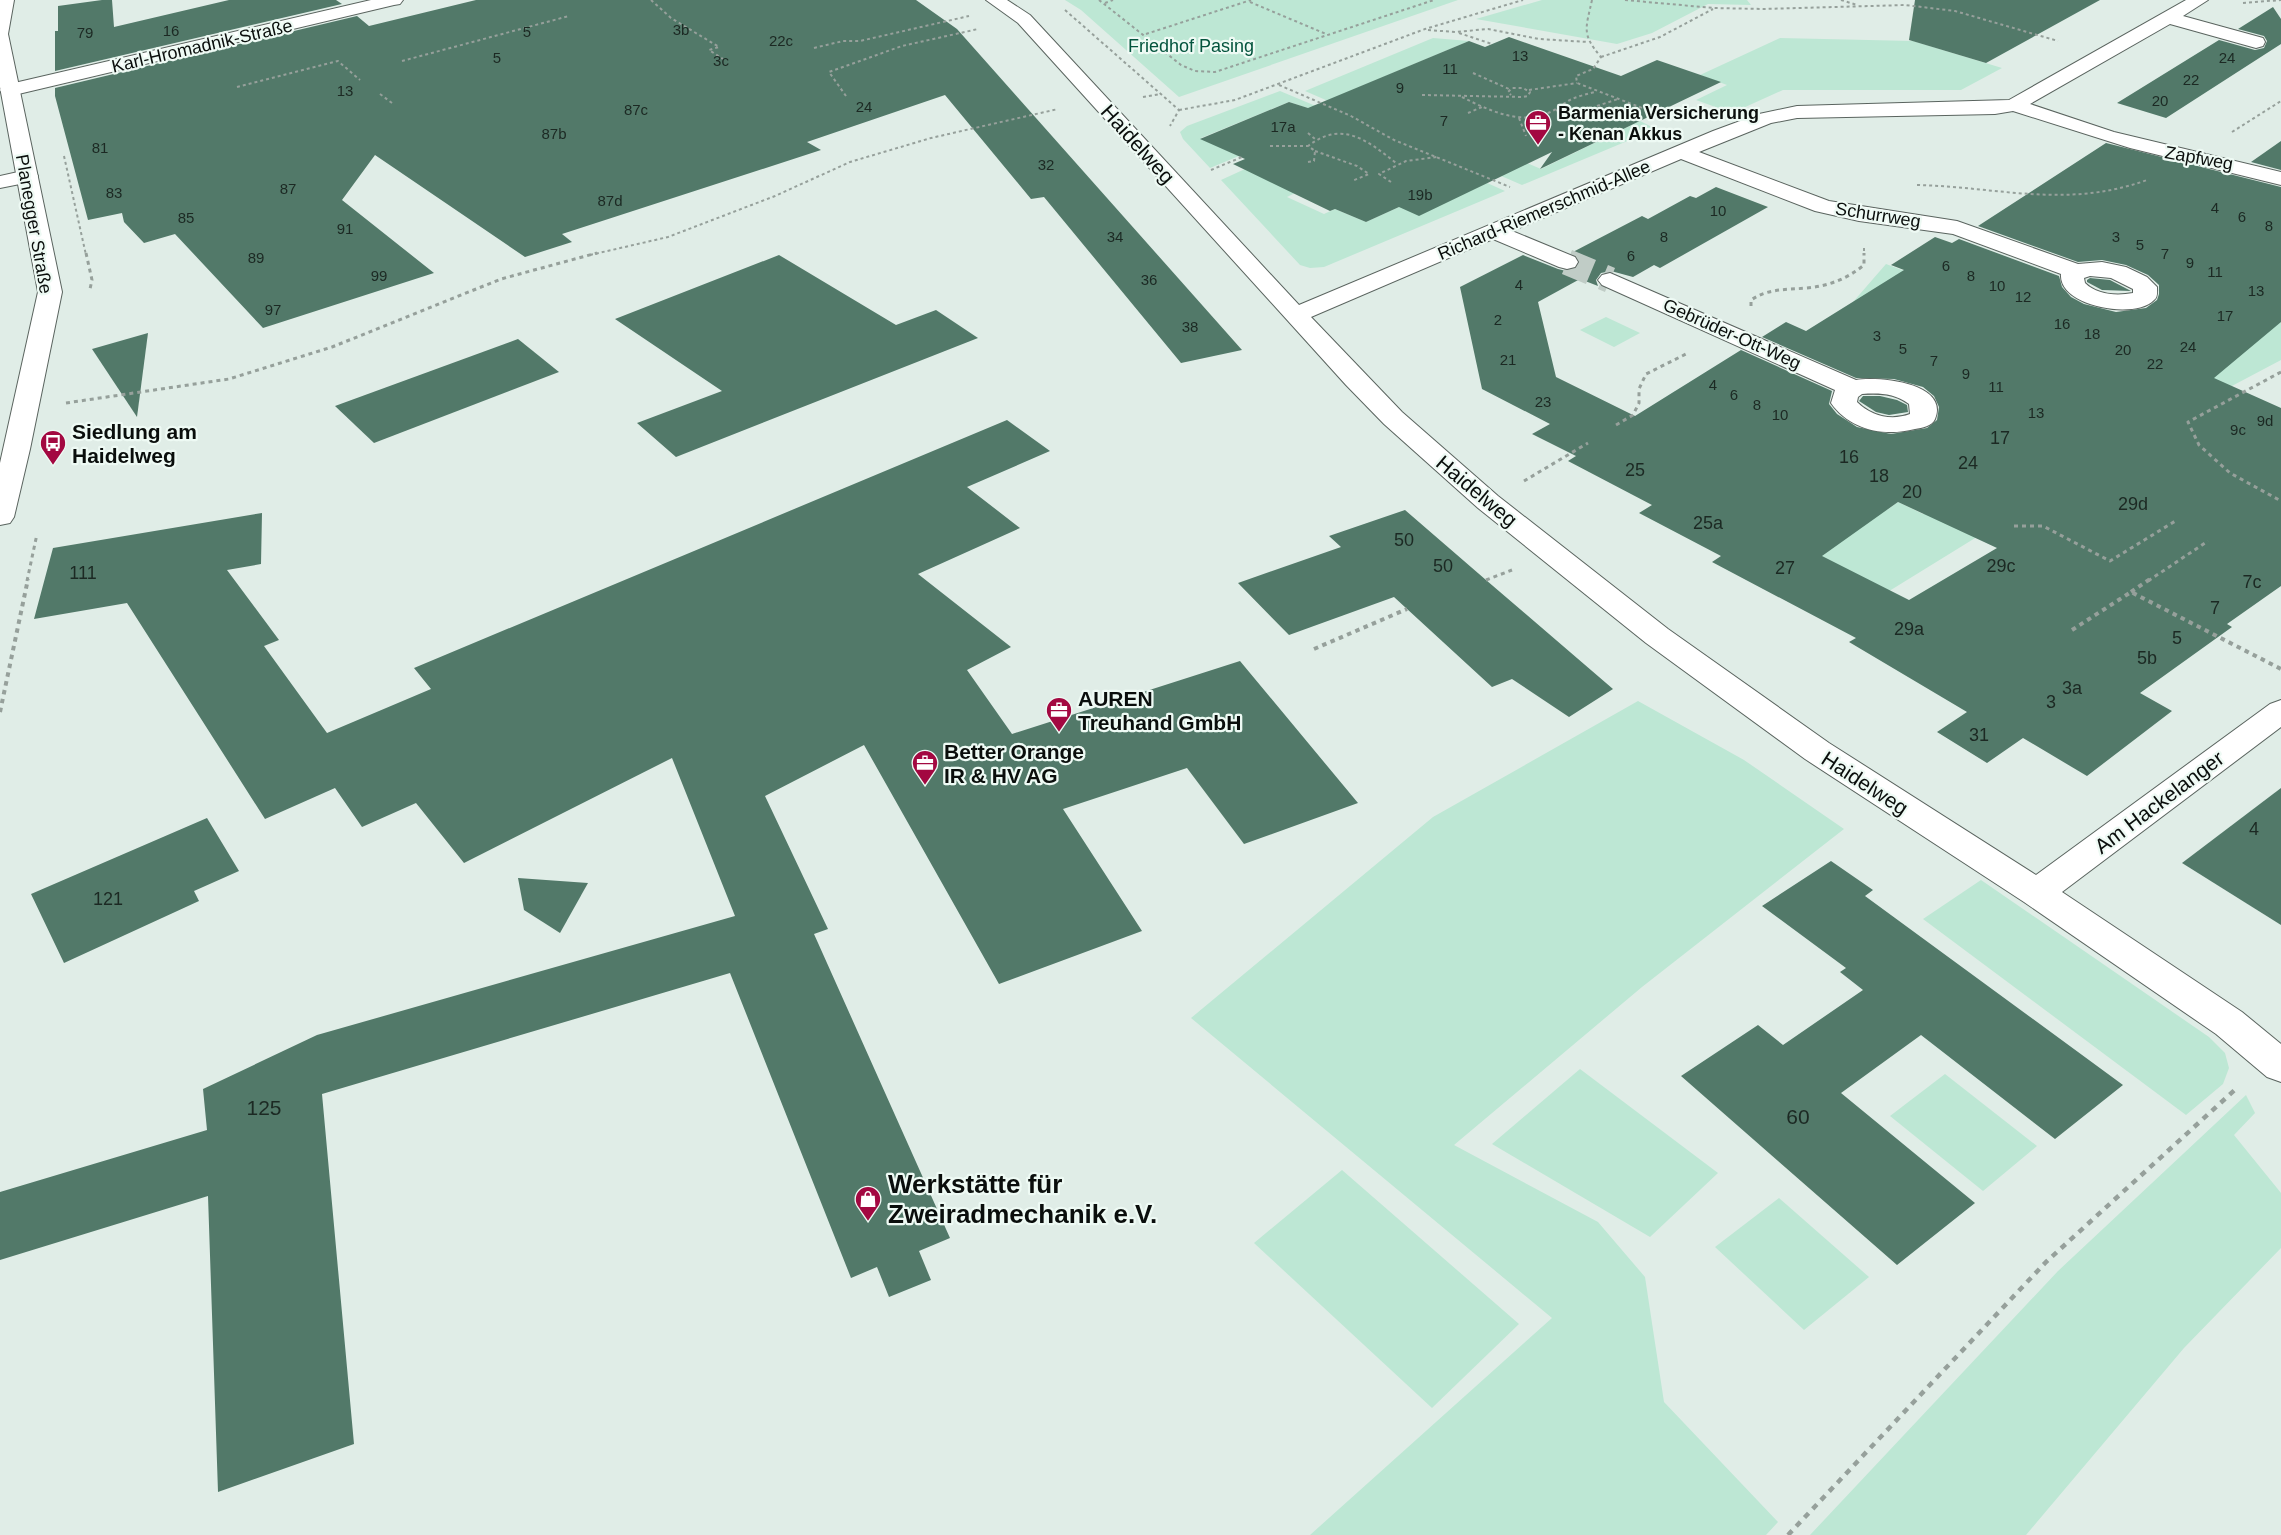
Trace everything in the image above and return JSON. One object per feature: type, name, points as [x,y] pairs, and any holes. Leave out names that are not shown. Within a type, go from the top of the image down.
[{"type":"street","name":"Planegger Straße","points":[[0,517],[27,404],[50,292],[0,35],[5,0]]},
{"type":"street","name":"Karl-Hromadnik-Straße","points":[[10,90],[394,0]]},
{"type":"street","name":"Richard-Riemerschmid-Allee","points":[[1295,315],[1720,135],[1766,118],[1797,112],[1834,110],[1995,108],[2014,105],[2199,0]]},
{"type":"street","name":"Haidelweg","points":[[986,7],[1024,20],[1295,315],[1393,418],[1488,502],[1657,636],[1743,699],[1826,758],[2037,893],[2229,1023],[2280,1065]]},
{"type":"street","points":[[2169,18],[2266,44]]},
{"type":"street","name":"Zapfweg","points":[[2014,105],[2156,151],[2243,166],[2281,178]]},
{"type":"street","name":"Schurrweg","points":[[1681,152],[1823,206],[1859,214],[1957,228],[2078,272]]},
{"type":"street","points":[[0,182],[27,176]]},
{"type":"street","points":[[1493,231],[1568,262]]},
{"type":"street","name":"Gebrüder-Ott-Weg","points":[[1610,280],[1853,388]]},
{"type":"street","name":"Am Hackelanger","points":[[2037,893],[2281,711]]},
{"type":"path","points":[[651,0],[671,18],[719,47],[709,50],[723,58]]},
{"type":"path","points":[[1099,0],[1181,65],[1195,71],[1215,72],[1434,0]]},
{"type":"path","points":[[1104,3],[1113,0]]},
{"type":"path","points":[[1145,35],[1249,0],[1327,35]]},
{"type":"path","points":[[1169,127],[1179,110],[1235,100],[1425,29],[1523,0]]},
{"type":"path","points":[[1592,0],[1586,29],[1588,42],[1601,57]]},
{"type":"path","points":[[1625,0],[1714,8],[1763,9],[1905,5],[1955,11],[2104,55]]},
{"type":"path","points":[[1841,0],[1860,6]]},
{"type":"path","points":[[2202,27],[2240,4],[2281,0]]},
{"type":"path","points":[[1058,5],[1179,110]]},
{"type":"path","points":[[814,48],[843,41],[860,41],[986,7]]},
{"type":"path","points":[[1577,83],[1576,76],[1593,69],[1601,57],[1660,37],[1714,8]]},
{"type":"path","points":[[402,61],[569,16]]},
{"type":"path","points":[[846,96],[829,72],[902,46],[981,28]]},
{"type":"path","points":[[1425,29],[1455,32],[1488,29],[1539,39],[1588,42]]},
{"type":"path","points":[[1455,32],[1492,44]]},
{"type":"path","points":[[237,87],[338,62],[360,80]]},
{"type":"path","points":[[1473,73],[1509,89],[1529,90],[1577,83],[1596,92],[1720,135]]},
{"type":"path","points":[[1279,85],[1351,116],[1394,140],[1553,205]]},
{"type":"path","points":[[1509,89],[1508,92],[1511,95]]},
{"type":"path","points":[[1422,95],[1528,96],[1531,93],[1529,90]]},
{"type":"path","points":[[1462,97],[1482,107],[1519,118],[1537,116],[1556,110],[1569,100],[1596,92]]},
{"type":"path","points":[[380,94],[392,103]]},
{"type":"path","points":[[27,404],[70,403],[229,379],[332,347],[501,279],[572,259],[668,237],[775,196],[850,162],[1003,120],[1160,94]]},
{"type":"path","points":[[1597,106],[1618,99]]},
{"type":"path","points":[[1859,214],[1864,205],[1891,188],[1906,185],[2065,196],[2111,193],[2144,182],[2193,156],[2281,101]]},
{"type":"path","points":[[1468,113],[1482,107]]},
{"type":"path","points":[[1556,110],[1569,115]]},
{"type":"path","points":[[1519,118],[1526,135]]},
{"type":"path","points":[[1308,146],[1315,139],[1339,132],[1354,134],[1372,143],[1396,163]]},
{"type":"path","points":[[1308,133],[1315,139]]},
{"type":"path","points":[[1270,146],[1308,146],[1315,151],[1357,166],[1369,174]]},
{"type":"path","points":[[1308,162],[1314,161],[1315,151]]},
{"type":"path","points":[[1202,174],[1242,157]]},
{"type":"path","points":[[1352,181],[1369,174],[1379,174],[1396,163],[1409,159],[1441,158]]},
{"type":"path","points":[[1379,174],[1390,182]]},
{"type":"path","points":[[2281,372],[2188,422],[2199,445],[2230,473],[2281,501]]},
{"type":"path","points":[[1488,502],[1588,443]]},
{"type":"path","points":[[2014,526],[2043,526],[2110,561],[2177,520]]},
{"type":"path","points":[[2072,630],[2208,541]]},
{"type":"path","points":[[1486,580],[1516,568]]},
{"type":"path","points":[[2131,592],[2281,669]]},
{"type":"path","points":[[1314,650],[1407,609]]},
{"type":"path","points":[[1788,1535],[2046,1262],[2239,1086],[2280,1065]]},
{"type":"green space","name":"Friedhof Pasing","points":[[1065,0],[1458,0],[1179,97],[1081,10]]},
{"type":"green space","points":[[1542,0],[1747,0],[1751,5],[1708,4],[1652,33],[1617,44],[1476,19]]},
{"type":"green space","points":[[1433,38],[1469,41],[1355,89],[1541,169],[1640,121],[1656,129],[1522,185],[1305,91]]},
{"type":"green space","points":[[1780,38],[1913,41],[2002,68],[1961,90],[1783,90],[1732,113],[1696,100],[1727,85],[1700,75]]},
{"type":"green space","points":[[1280,91],[1323,109],[1317,111],[1289,102],[1201,138],[1239,156],[1210,168],[1183,139],[1180,132],[1187,126]]},
{"type":"green space","points":[[1447,165],[1505,191],[1324,267],[1310,268],[1300,265],[1221,180],[1245,169],[1297,192],[1287,197],[1324,214],[1335,209],[1366,222],[1399,207]]},
{"type":"green space","points":[[1886,264],[2016,313],[2281,322],[2281,360],[2160,424],[1886,593],[1763,527],[1623,428],[1675,391],[1772,435],[1887,510],[1898,502],[1923,514],[1939,502],[2077,429],[1883,314],[1853,302]]},
{"type":"green space","points":[[1606,317],[1640,333],[1614,347],[1580,330]]},
{"type":"green space","points":[[1638,701],[1744,760],[1844,829],[1642,987],[1454,1145],[1598,1222],[1645,1277],[1664,1402],[1778,1522],[1766,1535],[1310,1535],[1552,1318],[1191,1018],[1433,817]]},
{"type":"green space","points":[[1981,880],[2209,1037],[2225,1053],[2229,1068],[2223,1084],[2186,1115],[1923,919]]},
{"type":"green space","points":[[1580,1069],[1718,1173],[1650,1237],[1492,1144]]},
{"type":"green space","points":[[1945,1074],[2037,1146],[1983,1191],[1890,1116]]},
{"type":"green space","points":[[2246,1095],[2255,1113],[2234,1135],[2281,1193],[2281,1248],[2184,1348],[2026,1535],[1810,1535],[2058,1271]]},
{"type":"green space","points":[[1342,1170],[1519,1324],[1432,1408],[1254,1243]]},
{"type":"green space","points":[[1779,1198],[1869,1277],[1804,1330],[1715,1247]]},
{"type":"building","points":[[112,0],[114,27],[229,0],[336,0],[342,4],[55,71],[55,31],[58,31],[58,6]]},
{"type":"building","points":[[476,0],[916,0],[957,29],[1242,350],[1181,363],[1044,197],[1031,199],[945,95],[807,142],[821,150],[562,234],[572,242],[525,257],[375,155],[342,200],[434,273],[263,328],[175,234],[144,243],[124,222],[122,213],[88,220],[55,96],[55,88],[357,16],[369,26]]},
{"type":"building","points":[[1915,0],[2100,0],[1986,63],[1909,40]]},
{"type":"building","points":[[2273,7],[2281,19],[2281,44],[2166,118],[2117,103],[2219,40],[2255,50],[2264,48],[2267,41],[2264,36],[2238,29]]},
{"type":"building","points":[[1509,37],[1621,76],[1657,60],[1721,82],[1540,169],[1552,152],[1419,216],[1399,207],[1366,222],[1335,209],[1330,211],[1233,164],[1245,159],[1200,139],[1289,102],[1308,108],[1469,41],[1485,47]]},
{"type":"building","points":[[2281,141],[2281,170],[2251,162]]},
{"type":"building","points":[[2106,143],[2281,187],[2281,322],[2214,378],[2281,408],[2281,586],[2227,624],[2232,627],[2140,693],[2172,711],[2087,776],[2023,738],[1987,763],[1937,732],[1967,712],[1849,642],[1856,638],[1712,562],[1721,556],[1639,513],[1652,505],[1568,461],[1576,456],[1532,434],[1550,424],[1482,389],[1460,287],[1523,255],[1558,269],[1566,271],[1576,269],[1580,261],[1571,253],[1642,216],[1648,219],[1690,196],[1696,198],[1716,187],[1768,207],[1660,268],[1654,265],[1633,277],[1611,271],[1601,273],[1596,280],[1598,286],[1580,279],[1538,302],[1556,377],[1635,416],[1741,350],[1832,391],[1829,404],[1837,414],[1857,427],[1891,434],[1927,428],[1937,420],[1939,407],[1934,396],[1923,387],[1894,379],[1856,378],[1762,337],[1786,322],[1806,331],[1904,270],[1891,265],[1935,237],[1952,243],[1959,239],[2059,276],[2062,287],[2071,297],[2084,304],[2116,312],[2146,308],[2157,300],[2159,285],[2148,275],[2126,265],[2102,260],[2078,262],[1978,226]],"holes":[[[1898,502],[1997,548],[1909,600],[1822,556]]]},
{"type":"building","points":[[779,255],[896,325],[936,310],[978,338],[676,457],[637,423],[722,391],[615,319]]},
{"type":"building","points":[[2090,278],[2110,280],[2131,291],[2102,290],[2087,282]]},
{"type":"building","points":[[148,333],[137,417],[92,349]]},
{"type":"building","points":[[518,339],[559,372],[374,443],[335,406]]},
{"type":"building","points":[[1863,396],[1880,396],[1897,400],[1907,405],[1908,412],[1889,415],[1876,412],[1859,401]]},
{"type":"building","points":[[1007,420],[1050,451],[967,487],[1020,528],[918,574],[1011,647],[967,670],[1012,734],[1240,661],[1358,803],[1244,844],[1187,768],[1063,809],[1142,931],[999,984],[864,745],[765,796],[828,929],[814,934],[950,1238],[919,1251],[931,1280],[889,1297],[877,1267],[851,1278],[730,973],[322,1094],[354,1444],[218,1492],[208,1196],[0,1260],[0,1192],[207,1130],[203,1089],[317,1035],[735,916],[672,758],[464,863],[416,803],[362,827],[335,788],[265,819],[127,603],[34,619],[53,548],[262,513],[261,564],[227,570],[279,640],[264,646],[327,733],[431,689],[414,668]]},
{"type":"building","points":[[1405,510],[1613,689],[1569,717],[1512,679],[1492,687],[1394,597],[1289,635],[1238,583],[1341,547],[1329,536]]},
{"type":"building","points":[[2281,788],[2281,925],[2182,863]]},
{"type":"building","points":[[207,818],[239,871],[194,891],[199,901],[64,963],[31,894]]},
{"type":"building","points":[[1831,861],[1873,890],[1865,896],[2123,1085],[2055,1139],[1921,1035],[1841,1093],[1975,1203],[1897,1265],[1681,1076],[1758,1025],[1783,1045],[1863,990],[1840,972],[1846,968],[1762,906]]},
{"type":"building","points":[[518,878],[588,883],[560,933],[524,910]]},
{"type":"tunnel","points":[[1567,262],[1610,280]]},
{"type":"place","name":"Barmenia Versicherung - Kenan Akkus","points":[[1538,146]]},
{"type":"place","name":"Siedlung am Haidelweg","points":[[53,466]]},
{"type":"place","name":"AUREN Treuhand GmbH","points":[[1059,733]]},
{"type":"place","name":"Better Orange IR & HV AG","points":[[925,786]]},
{"type":"place","name":"Werkstätte für Zweiradmechanik e.V.","points":[[868,1222]]}]
